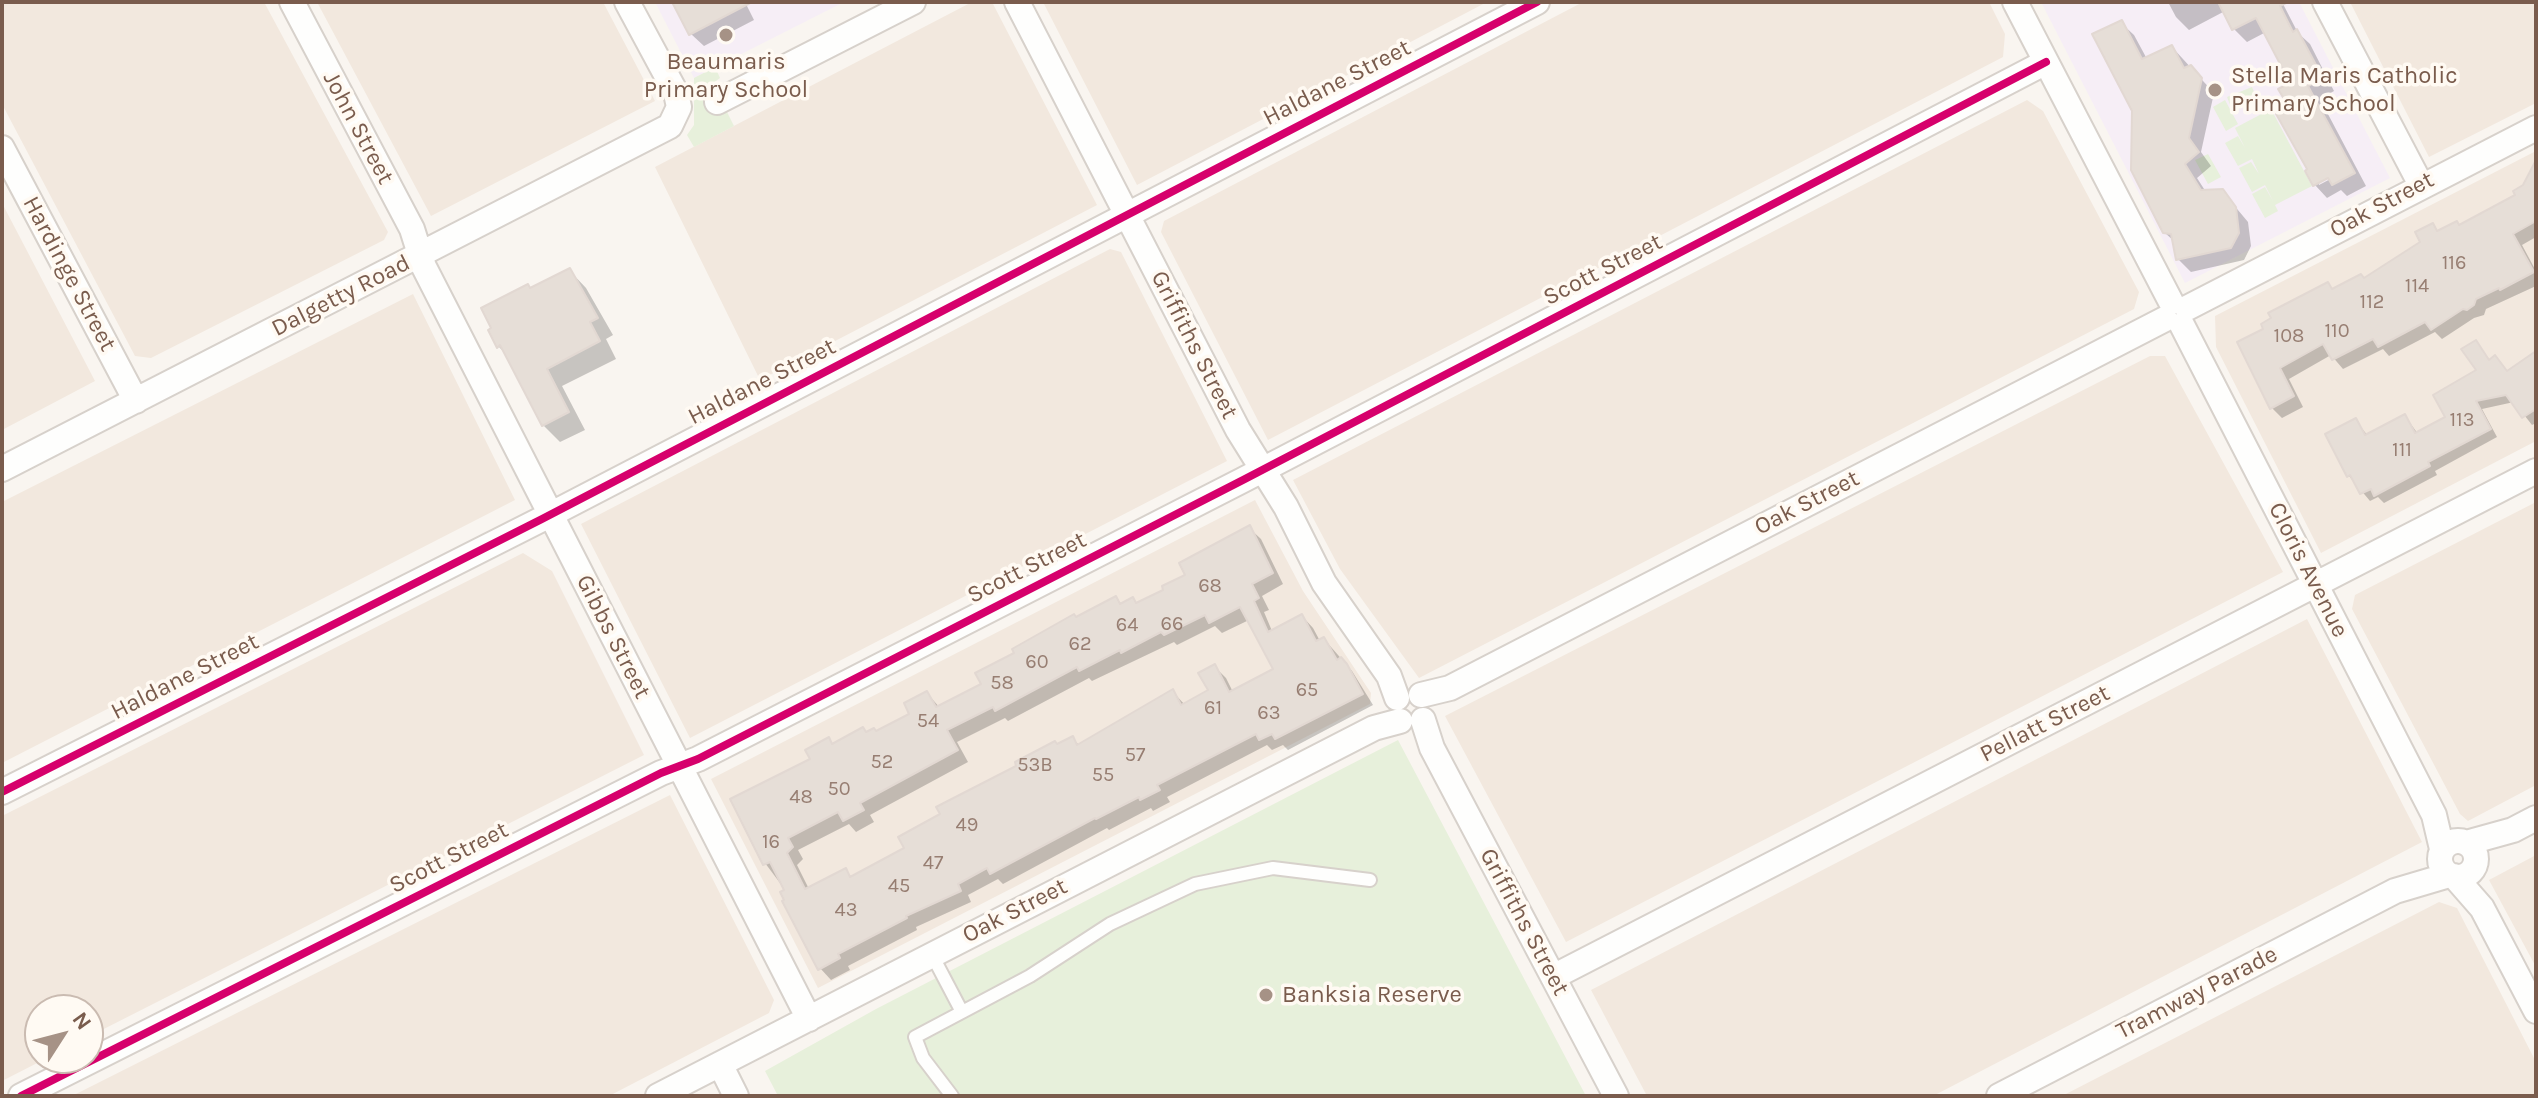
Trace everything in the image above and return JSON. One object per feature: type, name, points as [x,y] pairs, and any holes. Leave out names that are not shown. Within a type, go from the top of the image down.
[{"type":"street","name":"John Street","points":[[292,2],[412,229],[421,255]]},
{"type":"street","name":"Dalgetty Road","points":[[2,469],[659,133],[676,118],[679,107],[676,93],[627,2]]},
{"type":"street","points":[[717,102],[913,2]]},
{"type":"street","name":"Griffiths Street","points":[[1017,2],[1238,430],[1286,507],[1324,583],[1408,705],[1616,1096]]},
{"type":"street","name":"Haldane Street","points":[[2,792],[550,515],[1537,2]]},
{"type":"street","name":"Cloris Avenue","points":[[2015,2],[2536,1011]]},
{"type":"street","points":[[2325,2],[2421,185]]},
{"type":"street","name":"Scott Street","points":[[21,1096],[679,765],[698,759],[2046,62]]},
{"type":"street","name":"Oak Street","points":[[658,1096],[1374,728],[1408,705],[1450,688],[2536,128]]},
{"type":"street","name":"Hardinge Street","points":[[2,148],[136,401]]},
{"type":"street","name":"Gibbs Street","points":[[421,255],[424,267],[809,1019]]},
{"type":"street","name":"Pellatt Street","points":[[1553,977],[2536,471]]},
{"type":"street","name":"Tramway Parade","points":[[1999,1096],[2536,818]]},
{"type":"street","points":[[720,1064],[736,1096]]},
{"type":"lane","points":[[952,1096],[923,1058],[915,1037],[1030,976],[1110,924],[1195,884],[1273,868],[1370,880]]},
{"type":"lane","points":[[931,953],[962,1012]]},
{"type":"shaded area","points":[[2,2],[264,2],[388,232],[384,240],[151,358],[135,356],[2,104]]},
{"type":"shaded area","points":[[317,2],[603,2],[655,101],[431,216]]},
{"type":"shaded area","name":"Beaumaris Primary School","points":[[655,2],[844,2],[694,78]]},
{"type":"shaded area","points":[[972,2],[992,2],[1097,205],[760,380],[655,167]]},
{"type":"shaded area","points":[[1043,2],[1487,2],[1137,185]]},
{"type":"shaded area","points":[[1583,2],[1989,2],[2005,34],[2003,57],[1268,440],[1161,232],[1164,221]]},
{"type":"shaded area","name":"Stella Maris Catholic Primary School","points":[[2041,2],[2299,2],[2390,178],[2185,283]]},
{"type":"shaded area","points":[[2350,2],[2536,2],[2536,103],[2429,157]]},
{"type":"shaded area","points":[[2027,100],[2043,111],[2139,292],[2134,309],[1419,678],[1340,569],[1293,480]]},
{"type":"shaded area","points":[[2536,151],[2536,441],[2321,553],[2216,347],[2215,316]]},
{"type":"shaded area","points":[[2,203],[95,381],[2,430]]},
{"type":"shaded area","points":[[1110,249],[1121,252],[1227,461],[690,738],[581,524]]},
{"type":"shaded area","points":[[413,294],[515,500],[2,763],[2,502]]},
{"type":"shaded area","points":[[2150,356],[2165,356],[2283,572],[1566,942],[1445,716]]},
{"type":"shaded area","points":[[1255,500],[1303,591],[1371,693],[1370,704],[818,988],[711,779]]},
{"type":"shaded area","points":[[2536,502],[2536,785],[2468,821],[2460,814],[2352,609],[2355,595]]},
{"type":"shaded area","points":[[523,553],[552,571],[644,755],[104,1029],[104,994],[24,994],[24,1070],[2,1081],[2,816]]},
{"type":"shaded area","points":[[2307,619],[2422,842],[1933,1096],[1647,1096],[1591,990]]},
{"type":"shaded area","points":[[670,795],[774,1000],[769,1013],[609,1096],[72,1096]]},
{"type":"shaded area","points":[[2536,855],[2536,967],[2489,880]]},
{"type":"shaded area","points":[[2439,902],[2457,908],[2536,1062],[2536,1096],[2062,1096]]},
{"type":"green space","points":[[715,67],[720,78],[709,86],[715,102],[726,110],[734,126],[694,147],[687,135],[694,125],[694,78]]},
{"type":"green space","points":[[2252,87],[2257,99],[2232,110],[2227,97]]},
{"type":"green space","points":[[2225,100],[2238,124],[2226,131],[2213,107]]},
{"type":"green space","points":[[2271,109],[2312,186],[2275,205],[2278,211],[2265,218],[2252,194],[2265,187],[2273,201],[2265,185],[2252,192],[2239,168],[2251,162],[2259,174],[2252,159],[2238,166],[2225,143],[2238,136],[2245,148],[2235,128]]},
{"type":"green space","points":[[2208,154],[2221,177],[2208,184],[2195,160]]},
{"type":"green space","name":"Banksia Reserve","points":[[1398,740],[1586,1096],[778,1096],[765,1071],[876,1009]]},
{"type":"building","points":[[672,2],[752,2],[689,35]]},
{"type":"building","points":[[2218,2],[2288,2],[2280,6],[2293,32],[2297,29],[2323,78],[2308,86],[2355,173],[2332,185],[2328,178],[2313,186],[2305,171],[2307,169],[2271,105],[2284,99],[2278,89],[2290,83],[2256,18],[2232,30]]},
{"type":"building","points":[[2122,20],[2142,59],[2172,45],[2184,68],[2191,65],[2202,78],[2189,138],[2199,152],[2185,164],[2201,190],[2223,189],[2236,207],[2239,233],[2231,248],[2176,260],[2171,234],[2163,233],[2131,170],[2132,111],[2092,34]]},
{"type":"building","points":[[2536,160],[2536,221],[2513,234],[2534,272],[2476,299],[2467,310],[2463,309],[2431,330],[2425,322],[2378,347],[2373,339],[2332,360],[2323,344],[2280,368],[2294,396],[2270,409],[2237,342],[2263,329],[2261,324],[2271,318],[2268,313],[2328,282],[2332,289],[2361,274],[2364,278],[2420,242],[2415,232],[2433,223],[2437,231],[2457,221],[2459,225],[2515,195],[2513,191],[2523,185]]},
{"type":"building","points":[[570,268],[598,318],[590,322],[600,341],[547,369],[569,412],[542,426],[500,345],[497,348],[481,308],[528,284],[530,288]]},
{"type":"building","points":[[2476,340],[2489,360],[2495,355],[2507,371],[2536,351],[2536,409],[2522,418],[2506,395],[2476,401],[2491,429],[2428,462],[2430,466],[2374,496],[2371,489],[2360,494],[2350,475],[2347,477],[2325,434],[2356,418],[2365,435],[2405,414],[2415,433],[2445,417],[2433,395],[2476,370],[2461,349]]},
{"type":"building","points":[[1250,525],[1273,573],[1252,584],[1259,598],[1254,601],[1268,632],[1302,614],[1316,641],[1324,637],[1337,660],[1341,657],[1347,664],[1363,694],[1275,739],[1272,734],[1259,740],[1256,734],[1157,785],[1160,790],[1140,800],[1139,797],[1095,818],[990,874],[987,868],[958,884],[961,891],[906,916],[838,954],[840,958],[818,970],[782,901],[780,892],[784,890],[770,862],[763,865],[730,799],[810,759],[805,750],[829,737],[832,744],[863,727],[866,732],[874,728],[876,731],[909,714],[904,703],[927,691],[936,707],[981,684],[975,673],[1014,653],[1012,649],[1074,614],[1076,617],[1116,596],[1120,604],[1133,597],[1136,603],[1163,590],[1162,586],[1185,575],[1179,563]],"holes":[[[1240,607],[1273,669],[1229,692],[1215,664],[1198,673],[1208,690],[1181,705],[1173,689],[1077,745],[1073,736],[1057,744],[1055,741],[1015,762],[1016,766],[936,807],[940,814],[898,837],[904,848],[850,877],[846,868],[805,889],[787,853],[793,847],[788,838],[838,812],[843,821],[864,810],[860,803],[958,750],[947,730],[993,707],[995,711],[1077,667],[1079,671],[1120,650],[1121,653],[1161,632],[1164,635],[1205,615],[1209,623]]]},
{"type":"cycle path","points":[[2,792],[542,519],[1537,2]]},
{"type":"cycle path","points":[[21,1096],[661,773],[698,759],[1243,480],[2046,62]]},
{"type":"place","name":"Beaumaris Primary School","points":[[726,35]]},
{"type":"place","name":"Stella Maris Catholic Primary School","points":[[2215,90]]},
{"type":"place","name":"Banksia Reserve","points":[[1266,995]]}]
